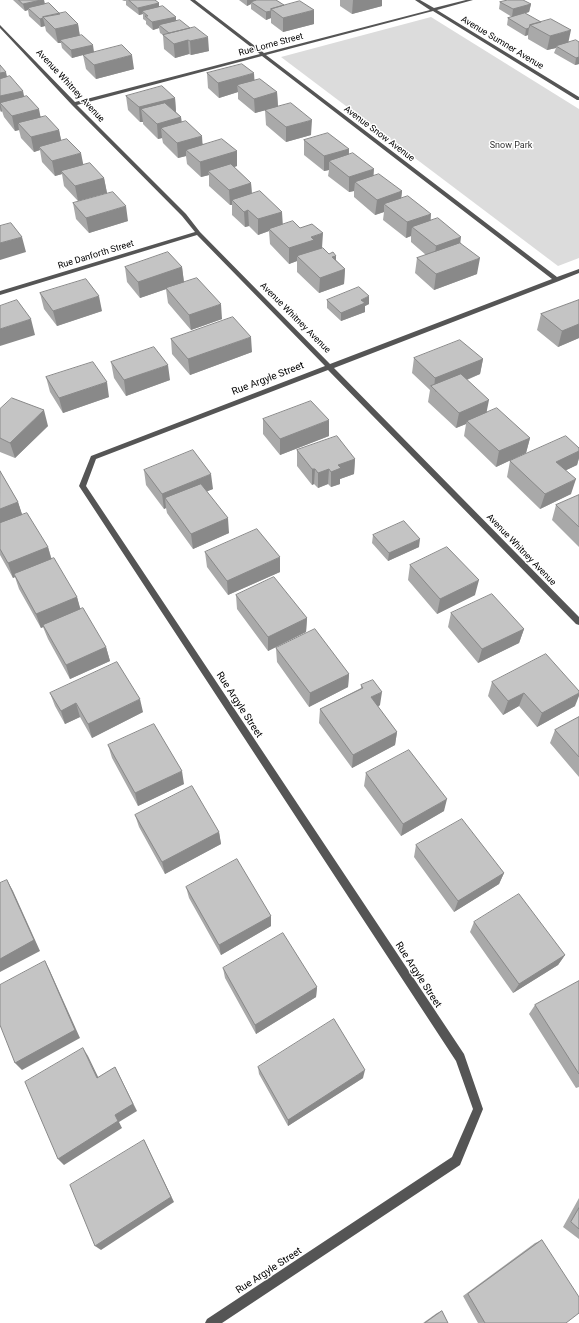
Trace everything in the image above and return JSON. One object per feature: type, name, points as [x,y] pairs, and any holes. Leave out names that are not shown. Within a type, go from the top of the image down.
[{"type":"street","name":"Avenue Snow Avenue","points":[[192,0],[557,280]]},
{"type":"street","name":"Avenue Sumner Avenue","points":[[417,0],[579,99]]},
{"type":"street","name":"Rue Lorne Street","points":[[74,104],[471,0]]},
{"type":"street","name":"Avenue Whitney Avenue","points":[[0,26],[184,216],[198,233],[579,622]]},
{"type":"street","name":"Rue Danforth Street","points":[[0,293],[198,233]]},
{"type":"street","name":"Rue Argyle Street","points":[[211,1323],[456,1161],[478,1109],[460,1058],[82,486],[93,458],[579,271]]},
{"type":"green space","name":"Snow Park","points":[[431,17],[579,109],[579,258],[558,266],[281,57]]},
{"type":"building","points":[[19,0],[41,0],[23,4]]},
{"type":"building","points":[[129,0],[155,0],[159,3],[138,8]]},
{"type":"building","points":[[257,0],[276,0],[284,5],[266,12],[251,2]]},
{"type":"building","points":[[508,0],[523,0],[531,4],[513,9],[500,2]]},
{"type":"building","points":[[300,1],[314,10],[283,18],[271,9]]},
{"type":"building","points":[[49,3],[60,14],[43,17],[40,19],[28,8]]},
{"type":"building","points":[[163,6],[176,17],[152,22],[142,11]]},
{"type":"building","points":[[66,12],[78,24],[55,29],[43,17]]},
{"type":"building","points":[[525,13],[541,22],[530,25],[529,28],[526,29],[508,18]]},
{"type":"building","points":[[551,19],[571,30],[550,36],[530,25]]},
{"type":"building","points":[[180,20],[190,28],[169,33],[159,25]]},
{"type":"building","points":[[195,27],[208,37],[174,44],[163,35]]},
{"type":"building","points":[[82,35],[93,45],[71,50],[60,40]]},
{"type":"building","points":[[576,40],[579,42],[579,57],[576,58],[556,46]]},
{"type":"building","points":[[122,45],[132,55],[94,65],[83,55]]},
{"type":"building","points":[[242,64],[254,73],[218,83],[207,73]]},
{"type":"building","points":[[0,65],[6,72],[0,73]]},
{"type":"building","points":[[10,76],[23,91],[0,96],[0,79]]},
{"type":"building","points":[[260,79],[277,92],[254,99],[237,85]]},
{"type":"building","points":[[162,86],[175,98],[139,107],[126,96]]},
{"type":"building","points":[[27,96],[39,109],[12,116],[0,103]]},
{"type":"building","points":[[165,103],[181,117],[157,124],[141,109]]},
{"type":"building","points":[[291,103],[312,120],[286,127],[265,110]]},
{"type":"building","points":[[46,116],[59,130],[31,137],[18,123]]},
{"type":"building","points":[[186,121],[202,136],[177,143],[161,128]]},
{"type":"building","points":[[328,133],[349,149],[324,156],[304,140]]},
{"type":"building","points":[[67,139],[81,153],[52,161],[39,147]]},
{"type":"building","points":[[222,139],[237,151],[200,162],[186,150]]},
{"type":"building","points":[[353,153],[374,169],[349,177],[329,161]]},
{"type":"building","points":[[90,163],[104,178],[75,186],[61,171]]},
{"type":"building","points":[[231,164],[251,183],[229,190],[208,171]]},
{"type":"building","points":[[379,174],[402,191],[377,200],[355,182]]},
{"type":"building","points":[[260,191],[282,212],[258,219],[248,210],[244,212],[232,200]]},
{"type":"building","points":[[113,192],[126,206],[86,218],[73,203]]},
{"type":"building","points":[[408,196],[431,214],[407,222],[384,204]]},
{"type":"building","points":[[438,218],[461,237],[436,246],[412,227]]},
{"type":"building","points":[[293,221],[300,228],[312,224],[323,233],[311,237],[314,240],[289,248],[269,229]]},
{"type":"building","points":[[11,223],[22,237],[0,243],[0,226]]},
{"type":"building","points":[[460,243],[480,258],[436,274],[417,258]]},
{"type":"building","points":[[323,248],[329,254],[333,252],[336,256],[332,257],[345,269],[320,278],[297,256]]},
{"type":"building","points":[[168,252],[182,267],[138,282],[125,267]]},
{"type":"building","points":[[197,278],[221,304],[189,315],[166,288]]},
{"type":"building","points":[[86,279],[99,296],[53,311],[40,293]]},
{"type":"building","points":[[359,287],[369,296],[361,300],[365,303],[341,313],[327,300]]},
{"type":"building","points":[[17,300],[31,319],[0,329],[0,306]]},
{"type":"building","points":[[579,300],[579,324],[562,331],[541,314]]},
{"type":"building","points":[[233,317],[251,337],[188,359],[171,339]]},
{"type":"building","points":[[460,340],[483,359],[435,378],[414,358]]},
{"type":"building","points":[[154,347],[168,365],[124,380],[111,362]]},
{"type":"building","points":[[93,362],[107,382],[59,398],[46,377]]},
{"type":"building","points":[[461,374],[489,400],[459,413],[431,386]]},
{"type":"building","points":[[12,398],[44,410],[10,443],[0,438],[0,409]]},
{"type":"building","points":[[311,401],[329,420],[280,439],[263,419]]},
{"type":"building","points":[[497,408],[530,438],[499,451],[467,421]]},
{"type":"building","points":[[337,436],[355,459],[338,465],[341,468],[331,472],[329,469],[318,473],[315,469],[312,469],[297,450]]},
{"type":"building","points":[[566,436],[579,448],[579,451],[556,462],[576,479],[545,494],[510,461]]},
{"type":"building","points":[[193,450],[211,474],[162,494],[144,470]]},
{"type":"building","points":[[0,471],[18,502],[0,509]]},
{"type":"building","points":[[201,484],[228,518],[191,534],[165,498]]},
{"type":"building","points":[[579,495],[579,527],[556,505]]},
{"type":"building","points":[[27,513],[48,547],[8,563],[0,549],[0,523]]},
{"type":"building","points":[[404,521],[420,539],[389,553],[373,535]]},
{"type":"building","points":[[257,529],[280,557],[227,581],[205,552]]},
{"type":"building","points":[[447,547],[479,580],[440,599],[410,565]]},
{"type":"building","points":[[54,558],[77,597],[36,614],[14,574]]},
{"type":"building","points":[[274,577],[307,618],[268,637],[236,595]]},
{"type":"building","points":[[492,594],[524,629],[482,649],[451,613]]},
{"type":"building","points":[[83,608],[106,647],[66,665],[43,625]]},
{"type":"building","points":[[315,629],[349,674],[310,693],[276,648]]},
{"type":"building","points":[[546,654],[579,691],[579,693],[542,713],[524,693],[508,701],[492,682]]},
{"type":"building","points":[[117,662],[140,699],[88,724],[76,703],[61,711],[50,693]]},
{"type":"building","points":[[373,680],[382,692],[371,697],[397,732],[353,755],[320,709],[363,688],[361,685]]},
{"type":"building","points":[[579,717],[579,757],[555,730]]},
{"type":"building","points":[[154,724],[182,771],[135,793],[108,745]]},
{"type":"building","points":[[409,750],[447,799],[403,824],[366,773]]},
{"type":"building","points":[[192,786],[219,832],[162,862],[135,815]]},
{"type":"building","points":[[462,819],[504,873],[458,901],[416,845]]},
{"type":"building","points":[[237,859],[271,916],[219,945],[186,887]]},
{"type":"building","points":[[7,880],[34,940],[0,959],[0,883]]},
{"type":"building","points":[[519,894],[565,955],[519,984],[474,922]]},
{"type":"building","points":[[283,933],[317,987],[255,1025],[223,968]]},
{"type":"building","points":[[45,961],[75,1030],[15,1063],[0,1025],[0,985]]},
{"type":"building","points":[[579,981],[579,1074],[535,1005]]},
{"type":"building","points":[[334,1019],[365,1070],[288,1120],[258,1067]]},
{"type":"building","points":[[83,1048],[97,1078],[115,1067],[133,1104],[115,1115],[118,1121],[58,1159],[25,1082]]},
{"type":"building","points":[[144,1140],[171,1197],[95,1246],[70,1185]]},
{"type":"building","points":[[579,1208],[579,1229],[571,1222]]},
{"type":"building","points":[[542,1240],[579,1297],[579,1313],[566,1323],[485,1323],[468,1294]]},
{"type":"building","points":[[442,1311],[448,1323],[425,1323]]}]
